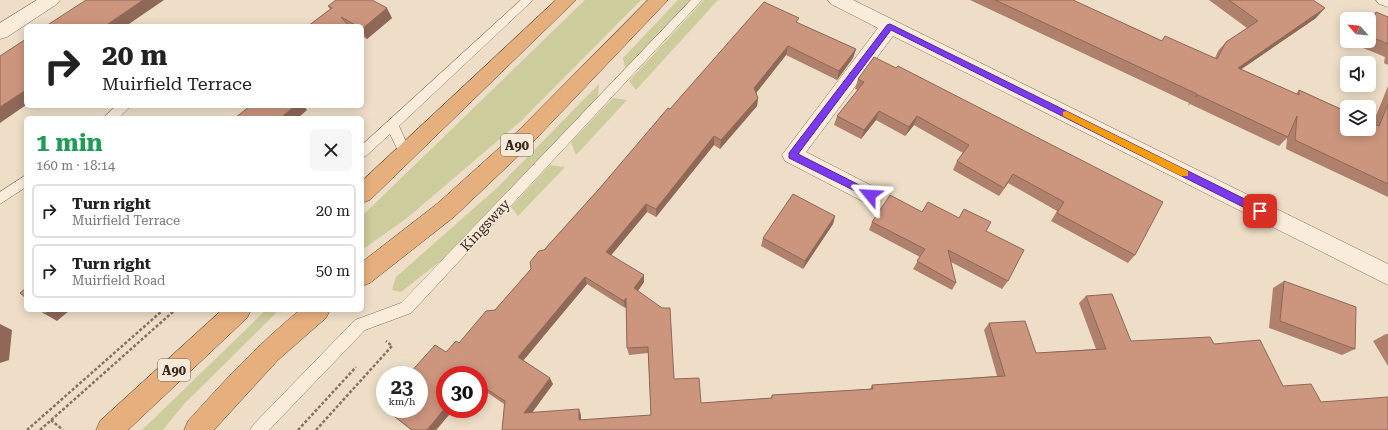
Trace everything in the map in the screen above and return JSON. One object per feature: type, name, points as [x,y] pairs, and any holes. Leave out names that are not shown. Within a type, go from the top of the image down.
[{"type":"highway","points":[[364,192],[567,0]]},
{"type":"highway","name":"A90","points":[[364,274],[446,210],[526,137],[659,0]]},
{"type":"highway","name":"A90","points":[[109,430],[237,312]]},
{"type":"highway","points":[[197,430],[227,396],[292,331],[316,312]]},
{"type":"street","points":[[0,32],[51,0]]},
{"type":"street","points":[[837,0],[1388,275]]},
{"type":"street","points":[[870,195],[792,156],[890,26]]},
{"type":"lane","points":[[364,150],[528,0]]},
{"type":"lane","name":"Kingsway","points":[[258,430],[360,325],[406,308],[697,0]]},
{"type":"lane","points":[[112,116],[122,108]]},
{"type":"lane","points":[[392,125],[405,153]]},
{"type":"lane","points":[[0,199],[24,181]]},
{"type":"path","points":[[27,430],[161,312]]},
{"type":"path","points":[[40,430],[173,312]]},
{"type":"path","points":[[316,430],[392,346],[382,339]]},
{"type":"path","points":[[298,430],[361,362]]},
{"type":"path","points":[[51,420],[62,430]]},
{"type":"green space","points":[[585,0],[641,0],[521,121],[407,218],[364,249],[364,214]]},
{"type":"green space","points":[[678,0],[690,0],[625,68],[623,58]]},
{"type":"green space","points":[[704,0],[718,0],[636,90],[629,81]]},
{"type":"green space","points":[[599,84],[598,97],[443,259],[401,292],[392,290],[396,277],[498,187]]},
{"type":"green space","points":[[613,98],[627,100],[576,155],[571,142]]},
{"type":"green space","points":[[550,165],[565,167],[518,216],[511,207]]},
{"type":"green space","points":[[264,312],[277,312],[184,404],[163,430],[142,430]]},
{"type":"building","points":[[86,0],[143,0],[108,24],[49,24]]},
{"type":"building","points":[[336,0],[372,0],[387,8],[364,27],[364,24],[353,24],[341,17],[347,24],[311,24],[332,8],[328,6]]},
{"type":"building","points":[[995,0],[1073,0],[1162,41],[1165,36],[1217,59],[1226,42],[1258,21],[1229,0],[1313,0],[1325,8],[1238,68],[1299,95],[1299,90],[1340,109],[1340,136],[1376,136],[1376,125],[1379,126],[1388,104],[1388,184],[1295,140],[1297,116],[1288,137],[1198,95],[1196,97],[1197,94]]},
{"type":"building","points":[[764,2],[799,18],[796,22],[856,49],[839,71],[788,46],[754,88],[758,98],[721,140],[714,136],[656,209],[646,204],[606,252],[644,275],[634,288],[662,308],[670,308],[674,379],[699,378],[701,403],[772,398],[772,395],[873,389],[872,385],[1005,376],[989,323],[1025,321],[1036,353],[1106,349],[1086,296],[1112,294],[1131,341],[1210,337],[1214,344],[1260,340],[1283,386],[1311,384],[1321,402],[1388,397],[1388,430],[502,430],[505,401],[488,390],[488,366],[436,366],[437,418],[427,430],[412,430],[396,418],[428,418],[428,366],[416,366],[435,345],[446,352],[456,341],[459,343],[486,311],[495,310],[531,269],[530,262],[539,251],[544,250],[599,189],[668,108],[670,109]],"holes":[[[585,277],[624,301],[626,298],[627,348],[648,347],[651,415],[579,420],[579,409],[524,413],[550,378],[518,357]]]},
{"type":"building","points":[[1376,12],[1388,17],[1388,44],[1376,39]]},
{"type":"building","points":[[24,40],[24,91],[0,107],[0,56]]},
{"type":"building","points":[[874,57],[896,68],[898,66],[1163,202],[1135,255],[1057,213],[1064,202],[1013,174],[1004,188],[957,161],[969,145],[917,116],[909,127],[879,111],[864,130],[837,116],[864,82],[858,79]]},
{"type":"building","points":[[248,108],[292,108],[282,116],[238,116]]},
{"type":"building","points":[[793,194],[835,216],[805,261],[763,238]]},
{"type":"building","points":[[890,195],[922,212],[928,202],[959,218],[964,209],[991,222],[986,231],[1024,250],[1008,281],[948,250],[956,283],[917,261],[925,249],[872,222]]},
{"type":"building","points":[[1284,281],[1356,307],[1355,349],[1280,321]]},
{"type":"building","points":[[24,290],[24,296],[20,293]]},
{"type":"slow traffic","points":[[1066,114],[1184,173]]},
{"type":"route","points":[[870,195],[792,156],[890,26],[1260,211]]}]
